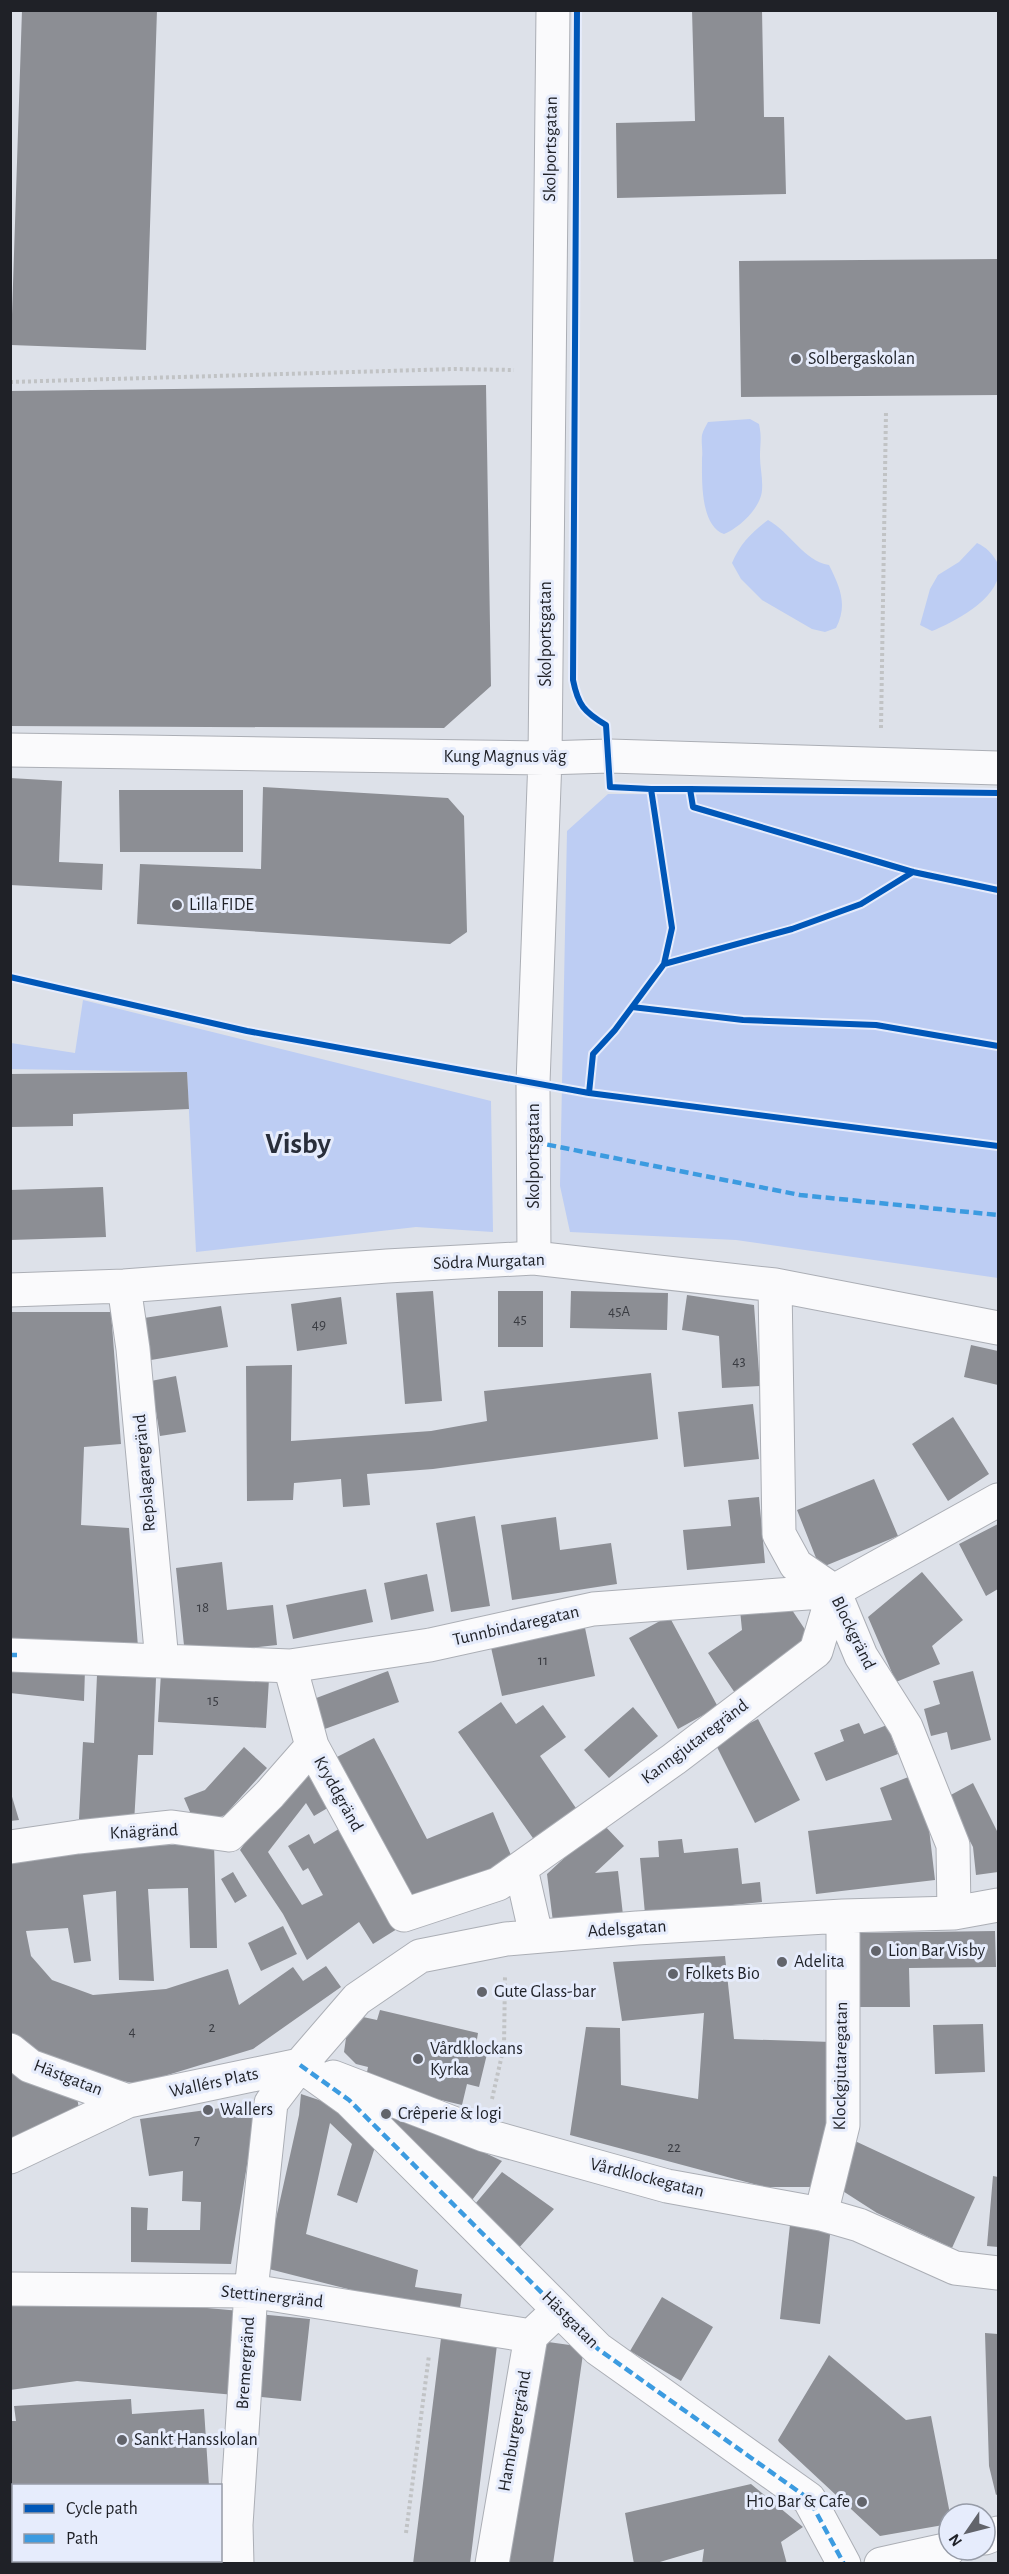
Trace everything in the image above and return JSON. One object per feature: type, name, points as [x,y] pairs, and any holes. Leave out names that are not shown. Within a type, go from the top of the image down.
[{"type":"street","name":"Skolportsgatan","points":[[534,1258],[533,1083],[545,758],[553,10]]},
{"type":"street","name":"Kung Magnus väg","points":[[10,750],[545,758],[609,756],[999,768]]},
{"type":"street","name":"Södra Murgatan","points":[[10,1290],[124,1286],[387,1266],[534,1258],[776,1285],[999,1328]]},
{"type":"street","name":"Blockgränd","points":[[776,1285],[779,1534],[796,1564],[834,1591],[861,1656],[906,1727],[953,1845],[954,1913]]},
{"type":"street","name":"Repslagaregränd","points":[[124,1286],[133,1349],[162,1661]]},
{"type":"street","name":"Tunnbindaregatan","points":[[10,1655],[290,1666],[430,1645],[593,1609],[834,1591],[999,1500]]},
{"type":"street","name":"Kanngjutaregränd","points":[[404,1915],[498,1884],[816,1651],[834,1591]]},
{"type":"street","name":"Kryddgränd","points":[[290,1666],[312,1746],[404,1915]]},
{"type":"street","name":"Knägränd","points":[[10,1847],[172,1827],[229,1835],[270,1794],[312,1746]]},
{"type":"street","points":[[521,1869],[521,1937]]},
{"type":"street","name":"Adelsgatan","points":[[300,2065],[357,1999],[420,1956],[521,1937],[843,1916],[954,1913],[999,1905]]},
{"type":"street","name":"Klockgjutaregatan","points":[[821,2214],[843,2124],[843,1916]]},
{"type":"street","name":"Hästgatan","points":[[10,2050],[30,2066],[128,2101]]},
{"type":"street","name":"Vårdklockegatan","points":[[300,2065],[484,2135],[667,2186],[821,2214],[859,2225],[956,2268],[999,2273]]},
{"type":"street","name":"Wallérs Plats","points":[[10,2157],[128,2101],[300,2065]]},
{"type":"street","name":"Bremergränd","points":[[237,2564],[236,2525],[251,2291],[271,2103],[300,2065]]},
{"type":"street","name":"Hästgatan","points":[[300,2065],[349,2100],[598,2349],[808,2499],[844,2564]]},
{"type":"street","name":"Stettinergränd","points":[[10,2289],[251,2291],[531,2336]]},
{"type":"street","points":[[531,2336],[559,2310]]},
{"type":"street","name":"Hamburgergränd","points":[[492,2564],[531,2336]]},
{"type":"street","points":[[881,2564],[937,2552]]},
{"type":"path","points":[[10,382],[490,369]]},
{"type":"path","points":[[880,765],[886,411]]},
{"type":"path","points":[[484,2135],[504,2046],[521,1937]]},
{"type":"path","points":[[406,2533],[433,2320]]},
{"type":"shaded area","points":[[750,419],[759,424],[760,429],[761,497],[748,516],[724,534],[710,522],[706,512],[702,478],[702,435],[708,422]]},
{"type":"shaded area","points":[[768,520],[812,558],[829,565],[842,604],[840,620],[836,628],[825,632],[812,629],[762,600],[741,579],[732,563],[747,539]]},
{"type":"shaded area","points":[[977,543],[989,551],[997,562],[999,574],[988,596],[965,614],[932,631],[920,625],[930,589],[938,575],[959,562]]},
{"type":"shaded area","points":[[608,794],[998,796],[998,1278],[736,1240],[570,1232],[560,1186],[567,831]]},
{"type":"shaded area","points":[[83,1000],[491,1101],[493,1232],[416,1227],[196,1252],[187,1072],[11,1069],[11,1043],[75,1053]]},
{"type":"building","points":[[22,10],[157,10],[146,350],[11,345]]},
{"type":"building","points":[[692,10],[762,10],[764,117],[784,117],[786,194],[617,198],[616,123],[695,121]]},
{"type":"building","points":[[998,259],[998,395],[741,397],[739,261]]},
{"type":"building","points":[[486,385],[491,686],[444,728],[10,726],[10,391]]},
{"type":"building","points":[[10,778],[62,781],[59,862],[103,864],[102,890],[10,885]]},
{"type":"building","points":[[263,787],[448,798],[464,816],[467,932],[450,944],[137,924],[140,864],[261,869]]},
{"type":"building","points":[[119,790],[243,790],[243,852],[120,852]]},
{"type":"building","points":[[187,1072],[189,1109],[73,1114],[73,1126],[10,1127],[10,1074]]},
{"type":"building","points":[[103,1187],[106,1237],[10,1240],[10,1190]]},
{"type":"building","points":[[433,1291],[442,1401],[405,1404],[396,1293]]},
{"type":"building","points":[[498,1291],[543,1291],[543,1347],[498,1347]]},
{"type":"building","points":[[571,1291],[668,1293],[667,1330],[570,1328]]},
{"type":"building","points":[[687,1295],[754,1305],[760,1386],[722,1388],[719,1336],[682,1330]]},
{"type":"building","points":[[341,1297],[347,1344],[297,1351],[291,1304]]},
{"type":"building","points":[[221,1306],[228,1347],[151,1360],[144,1318]]},
{"type":"building","points":[[10,1312],[111,1312],[121,1444],[84,1447],[81,1525],[129,1528],[138,1647],[10,1642]]},
{"type":"building","points":[[971,1345],[998,1351],[998,1385],[964,1377]]},
{"type":"building","points":[[292,1365],[291,1441],[431,1431],[487,1421],[484,1391],[651,1373],[658,1439],[433,1469],[367,1474],[370,1505],[343,1507],[341,1479],[294,1483],[293,1500],[247,1501],[246,1366]]},
{"type":"building","points":[[176,1376],[186,1432],[160,1436],[151,1381]]},
{"type":"building","points":[[753,1404],[759,1459],[684,1467],[678,1412]]},
{"type":"building","points":[[953,1417],[989,1474],[948,1501],[912,1444]]},
{"type":"building","points":[[874,1479],[898,1536],[820,1568],[797,1510]]},
{"type":"building","points":[[759,1497],[765,1563],[687,1570],[683,1530],[731,1526],[728,1500]]},
{"type":"building","points":[[475,1516],[490,1606],[451,1612],[436,1523]]},
{"type":"building","points":[[556,1517],[560,1550],[611,1543],[617,1584],[512,1600],[501,1525]]},
{"type":"building","points":[[998,1524],[998,1589],[986,1596],[959,1544]]},
{"type":"building","points":[[222,1562],[227,1610],[273,1605],[277,1645],[185,1655],[176,1568]]},
{"type":"building","points":[[922,1572],[963,1620],[932,1646],[940,1664],[896,1682],[868,1617]]},
{"type":"building","points":[[427,1574],[434,1611],[391,1620],[384,1583]]},
{"type":"building","points":[[366,1589],[373,1622],[293,1639],[286,1605]]},
{"type":"building","points":[[788,1604],[812,1640],[735,1693],[708,1653],[742,1630],[740,1610]]},
{"type":"building","points":[[669,1616],[718,1707],[678,1729],[629,1638]]},
{"type":"building","points":[[584,1623],[595,1676],[502,1696],[490,1643]]},
{"type":"building","points":[[10,1668],[85,1669],[84,1701],[10,1693]]},
{"type":"building","points":[[388,1671],[399,1702],[322,1730],[311,1700]]},
{"type":"building","points":[[973,1671],[991,1740],[951,1750],[947,1732],[931,1736],[924,1709],[940,1704],[933,1681]]},
{"type":"building","points":[[161,1673],[269,1679],[266,1728],[158,1722]]},
{"type":"building","points":[[97,1675],[156,1678],[153,1755],[138,1755],[134,1823],[79,1819],[83,1742],[94,1743]]},
{"type":"building","points":[[501,1702],[516,1724],[543,1705],[566,1737],[540,1756],[578,1811],[535,1841],[458,1732]]},
{"type":"building","points":[[633,1707],[658,1736],[609,1778],[584,1750]]},
{"type":"building","points":[[758,1719],[800,1800],[755,1823],[714,1741]]},
{"type":"building","points":[[859,1723],[864,1734],[887,1725],[898,1754],[826,1781],[814,1753],[844,1741],[840,1730]]},
{"type":"building","points":[[374,1738],[427,1839],[493,1812],[513,1860],[405,1901],[333,1759]]},
{"type":"building","points":[[244,1747],[267,1768],[225,1815],[196,1826],[184,1798],[205,1790]]},
{"type":"building","points":[[309,1770],[331,1806],[314,1816],[306,1803],[268,1852],[302,1905],[323,1895],[308,1868],[303,1871],[288,1846],[309,1834],[314,1844],[342,1827],[397,1929],[373,1944],[359,1922],[307,1960],[283,1914],[240,1850],[253,1831]]},
{"type":"building","points":[[911,1776],[928,1820],[935,1880],[816,1894],[808,1831],[892,1820],[880,1788]]},
{"type":"building","points":[[973,1783],[998,1833],[998,1872],[976,1875],[973,1847],[947,1797]]},
{"type":"building","points":[[10,1790],[19,1820],[10,1821]]},
{"type":"building","points":[[602,1823],[624,1846],[595,1873],[618,1871],[623,1915],[553,1922],[547,1874]]},
{"type":"building","points":[[682,1839],[684,1853],[738,1848],[742,1884],[760,1882],[762,1902],[645,1914],[640,1858],[659,1857],[658,1841]]},
{"type":"building","points":[[214,1844],[217,1948],[190,1948],[188,1888],[148,1889],[154,1981],[119,1980],[116,1891],[83,1895],[91,1961],[74,1963],[68,1928],[26,1931],[31,1956],[52,1980],[93,1995],[166,1989],[228,1969],[239,2005],[293,1967],[303,1981],[326,1966],[341,1987],[253,2049],[138,2084],[76,2072],[10,2040],[10,1861],[129,1846]]},
{"type":"building","points":[[233,1872],[247,1896],[235,1903],[221,1879]]},
{"type":"building","points":[[283,1926],[297,1954],[261,1971],[248,1943]]},
{"type":"building","points":[[995,1931],[996,1967],[909,1968],[910,2007],[854,2007],[852,1933]]},
{"type":"building","points":[[725,1956],[734,2039],[832,2042],[827,2187],[765,2187],[570,2135],[586,2027],[620,2028],[621,2085],[698,2099],[704,2013],[622,2021],[613,1962]]},
{"type":"building","name":"Vårdklockans Kyrka","points":[[380,2010],[478,2033],[475,2051],[487,2054],[479,2087],[467,2084],[462,2105],[365,2082],[368,2067],[356,2064],[344,2052],[347,2031],[363,2017],[377,2020]]},
{"type":"building","points":[[983,2024],[985,2072],[935,2074],[933,2025]]},
{"type":"building","points":[[10,2067],[77,2097],[80,2115],[10,2146]]},
{"type":"building","points":[[301,2094],[334,2105],[375,2147],[357,2203],[337,2195],[352,2144],[330,2123],[306,2234],[418,2270],[415,2287],[462,2294],[459,2315],[265,2268],[299,2115]]},
{"type":"building","points":[[368,2097],[502,2161],[469,2204]]},
{"type":"building","points":[[257,2103],[231,2264],[131,2262],[131,2207],[148,2208],[147,2230],[200,2230],[201,2202],[182,2201],[183,2171],[149,2176],[140,2119]]},
{"type":"building","points":[[855,2141],[975,2197],[952,2248],[877,2213],[835,2186]]},
{"type":"building","points":[[502,2172],[554,2209],[517,2250],[470,2210]]},
{"type":"building","points":[[993,2176],[998,2177],[998,2247],[987,2246]]},
{"type":"building","points":[[791,2215],[831,2226],[820,2324],[780,2319]]},
{"type":"building","points":[[10,2296],[87,2297],[240,2311],[235,2395],[77,2381],[10,2390]]},
{"type":"building","points":[[662,2297],[713,2327],[681,2381],[630,2351]]},
{"type":"building","points":[[258,2314],[310,2319],[301,2401],[251,2396]]},
{"type":"building","points":[[442,2330],[498,2337],[470,2564],[413,2564]]},
{"type":"building","points":[[985,2333],[998,2334],[998,2494],[996,2495],[989,2466]]},
{"type":"building","points":[[541,2341],[584,2347],[553,2564],[509,2564]]},
{"type":"building","points":[[829,2355],[906,2420],[931,2416],[948,2502],[937,2502],[937,2526],[880,2536],[778,2440]]},
{"type":"building","points":[[131,2399],[132,2414],[204,2409],[209,2484],[12,2484],[12,2562],[149,2562],[149,2564],[10,2564],[10,2421],[16,2421],[14,2406]]},
{"type":"building","points":[[751,2484],[803,2527],[781,2542],[787,2564],[702,2564],[704,2549],[653,2564],[634,2564],[625,2513]]},
{"type":"marked path","points":[[534,1142],[800,1195],[998,1215]]},
{"type":"marked path","points":[[10,1655],[17,1655]]},
{"type":"marked path","points":[[300,2065],[349,2100],[598,2349],[809,2499],[844,2564]]},
{"type":"cycle path","points":[[577,10],[573,680],[577,696],[583,707],[606,725],[610,787],[651,789],[672,928],[664,964],[615,1030],[593,1054],[589,1093]]},
{"type":"cycle path","points":[[651,789],[690,789],[693,807],[913,872],[998,890]]},
{"type":"cycle path","points":[[690,789],[998,793]]},
{"type":"cycle path","points":[[664,964],[792,929],[861,904],[913,872]]},
{"type":"cycle path","points":[[10,977],[247,1031],[589,1093],[998,1146]]},
{"type":"cycle path","points":[[632,1007],[743,1020],[876,1025],[998,1046]]},
{"type":"place","name":"Solbergaskolan","points":[[796,359]]},
{"type":"place","name":"Lilla FIDE","points":[[177,905]]},
{"type":"place","name":"Lion Bar Visby","points":[[876,1951]]},
{"type":"place","name":"Adelita","points":[[782,1962]]},
{"type":"place","name":"Folkets Bio","points":[[673,1974]]},
{"type":"place","name":"Gute Glass-bar","points":[[482,1992]]},
{"type":"place","name":"Vårdklockans Kyrka","points":[[418,2059]]},
{"type":"place","name":"Wallers","points":[[208,2110]]},
{"type":"place","name":"Crêperie & logi","points":[[386,2114]]},
{"type":"place","name":"Sankt Hansskolan","points":[[122,2440]]},
{"type":"place","name":"H10 Bar & Cafe","points":[[862,2502]]},
{"type":"district","name":"Visby","points":[[298,1144]]}]
